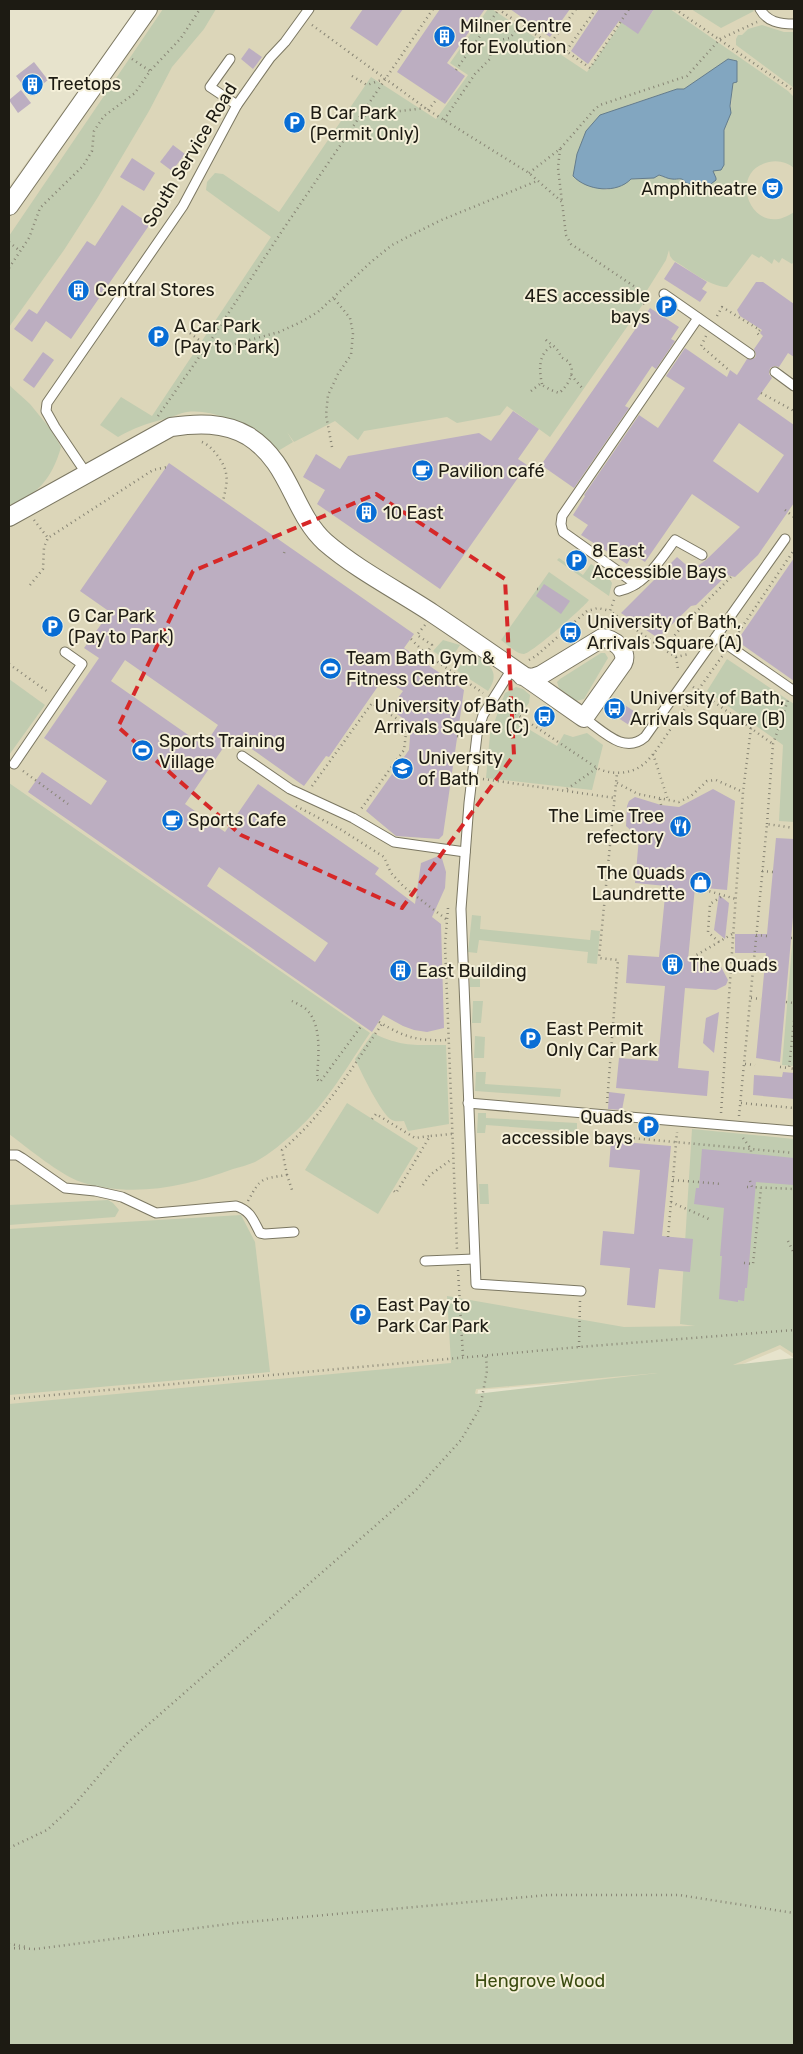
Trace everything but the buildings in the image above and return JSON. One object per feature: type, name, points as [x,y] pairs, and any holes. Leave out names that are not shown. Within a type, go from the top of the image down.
[{"type":"street","points":[[9,206],[148,9]]},
{"type":"street","points":[[9,517],[171,427],[210,424],[234,430],[248,436],[264,449],[277,465],[320,537],[335,550],[519,668],[584,718],[625,659],[624,651],[611,640],[602,638],[541,676],[532,678],[519,668]]},
{"type":"lane","name":"South Service Road","points":[[86,473],[46,411],[47,403],[183,206],[237,105],[270,58],[285,42],[309,9]]},
{"type":"lane","points":[[762,12],[772,21],[794,24]]},
{"type":"lane","points":[[230,58],[210,87],[237,105]]},
{"type":"lane","points":[[664,294],[750,354]]},
{"type":"lane","points":[[636,584],[563,532],[562,516],[698,318]]},
{"type":"lane","points":[[775,372],[794,386]]},
{"type":"lane","points":[[584,718],[620,743],[628,745],[638,743],[645,737],[784,539]]},
{"type":"lane","points":[[619,591],[636,584],[655,567],[675,540],[702,555]]},
{"type":"lane","points":[[716,637],[793,690]]},
{"type":"lane","points":[[14,764],[82,664],[65,652]]},
{"type":"lane","points":[[519,668],[484,715],[479,725],[464,852],[461,909],[476,1284],[581,1292]]},
{"type":"lane","points":[[242,756],[290,789],[353,818],[394,842],[464,852]]},
{"type":"lane","points":[[468,1103],[794,1131]]},
{"type":"lane","points":[[9,1155],[16,1155],[22,1158],[65,1188],[95,1191],[122,1197],[156,1212],[236,1206],[251,1214],[260,1233],[294,1232]]},
{"type":"lane","points":[[425,1261],[474,1259]]},
{"type":"path","points":[[9,268],[29,238],[40,208],[83,166],[92,151],[94,131],[104,116],[135,93],[150,71],[181,38],[200,9]]},
{"type":"path","points":[[156,419],[207,346],[432,9]]},
{"type":"path","points":[[456,70],[499,9],[550,44],[576,9]]},
{"type":"path","points":[[596,9],[566,52],[590,68],[628,9]]},
{"type":"path","points":[[675,9],[794,91]]},
{"type":"path","points":[[529,173],[560,149],[600,105],[687,76],[720,39],[758,21],[762,12]]},
{"type":"path","points":[[302,19],[427,109],[529,173],[562,202]]},
{"type":"path","points":[[444,120],[475,74],[490,59],[491,44],[510,38],[521,24]]},
{"type":"path","points":[[119,50],[150,71]]},
{"type":"path","points":[[352,76],[368,85],[385,78]]},
{"type":"path","points":[[360,116],[427,109],[436,99]]},
{"type":"path","points":[[560,149],[558,168],[566,235],[571,244],[651,298],[675,302]]},
{"type":"path","points":[[186,330],[207,346],[220,348],[278,332],[318,312],[371,262],[392,246],[439,221],[537,181]]},
{"type":"path","points":[[9,242],[20,251]]},
{"type":"path","points":[[332,447],[326,415],[328,396],[338,374],[351,355],[353,334],[350,318],[334,297]]},
{"type":"path","points":[[643,304],[651,298]]},
{"type":"path","points":[[722,308],[760,330],[757,334],[760,336]]},
{"type":"path","points":[[545,339],[560,351],[560,357],[572,366],[564,390],[559,393],[542,384],[539,370],[541,359],[547,349],[552,346]]},
{"type":"path","points":[[701,346],[730,371]]},
{"type":"path","points":[[570,375],[583,389]]},
{"type":"path","points":[[531,391],[542,384]]},
{"type":"path","points":[[761,393],[794,411]]},
{"type":"path","points":[[199,441],[205,443],[214,452],[221,461],[226,473],[223,501]]},
{"type":"path","points":[[30,585],[43,569],[44,547],[48,538],[153,470],[167,467]]},
{"type":"path","points":[[785,510],[794,517]]},
{"type":"path","points":[[32,518],[48,538]]},
{"type":"path","points":[[715,666],[794,550]]},
{"type":"path","points":[[663,650],[686,622],[732,576]]},
{"type":"path","points":[[610,611],[611,606]]},
{"type":"path","points":[[519,668],[536,656],[587,611],[598,608],[610,611],[663,650],[676,657],[689,654]]},
{"type":"path","points":[[426,654],[432,645],[418,635],[433,614]]},
{"type":"path","points":[[411,639],[426,654],[484,692],[480,698]]},
{"type":"path","points":[[676,657],[679,677],[773,744]]},
{"type":"path","points":[[9,664],[58,698]]},
{"type":"path","points":[[751,1155],[751,1150],[743,1138],[741,1126],[741,1103],[750,998],[773,744],[781,718],[793,690]]},
{"type":"path","points":[[306,796],[372,703],[406,725],[404,750],[353,818]]},
{"type":"path","points":[[720,1124],[743,792],[751,728]]},
{"type":"path","points":[[457,736],[465,738],[466,730]]},
{"type":"path","points":[[653,754],[668,800]]},
{"type":"path","points":[[14,764],[68,804]]},
{"type":"path","points":[[566,790],[597,768]]},
{"type":"path","points":[[606,1115],[618,960],[599,958],[618,773]]},
{"type":"path","points":[[472,778],[615,798]]},
{"type":"path","points":[[617,782],[638,794],[680,802],[691,796],[707,781],[716,780],[743,792]]},
{"type":"path","points":[[660,799],[661,805]]},
{"type":"path","points":[[290,802],[340,829],[384,857],[391,873],[404,887],[446,920]]},
{"type":"path","points":[[767,824],[794,828]]},
{"type":"path","points":[[608,871],[616,876]]},
{"type":"path","points":[[762,871],[773,872]]},
{"type":"path","points":[[695,887],[736,900]]},
{"type":"path","points":[[719,942],[708,932],[710,904],[724,895]]},
{"type":"path","points":[[449,900],[443,944],[463,1358]]},
{"type":"path","points":[[688,960],[734,933]]},
{"type":"path","points":[[756,935],[767,936]]},
{"type":"path","points":[[750,998],[761,999]]},
{"type":"path","points":[[292,1001],[306,1009],[313,1020],[319,1047],[317,1079],[320,1082],[362,1025]]},
{"type":"path","points":[[786,1002],[794,1003]]},
{"type":"path","points":[[790,1068],[794,1021]]},
{"type":"path","points":[[292,1190],[282,1150],[313,1121],[336,1093],[380,1023],[398,1034],[423,1041],[448,1040]]},
{"type":"path","points":[[745,1064],[755,1065]]},
{"type":"path","points":[[780,1067],[794,1069]]},
{"type":"path","points":[[741,1103],[794,1108]]},
{"type":"path","points":[[372,1119],[376,1114],[415,1138],[452,1134]]},
{"type":"path","points":[[668,1237],[678,1121]]},
{"type":"path","points":[[599,1135],[794,1153]]},
{"type":"path","points":[[394,1191],[396,1193],[430,1136]]},
{"type":"path","points":[[423,1185],[430,1175],[452,1159]]},
{"type":"path","points":[[244,1209],[260,1181],[264,1178],[287,1175]]},
{"type":"path","points":[[672,1180],[722,1184]]},
{"type":"path","points":[[750,1181],[752,1188]]},
{"type":"path","points":[[747,1187],[794,1189]]},
{"type":"path","points":[[744,1263],[753,1264],[761,1188]]},
{"type":"path","points":[[671,1202],[708,1219]]},
{"type":"path","points":[[788,1241],[793,1251]]},
{"type":"path","points":[[579,1347],[581,1292]]},
{"type":"path","points":[[9,1399],[579,1347],[794,1330]]},
{"type":"path","points":[[9,1848],[48,1830],[74,1804],[126,1744],[415,1491],[461,1440],[480,1408],[487,1371],[486,1356]]},
{"type":"path","points":[[9,1948],[36,1949],[236,1923],[548,1895],[678,1895],[794,1913]]},
{"type":"path","points":[[9,1944],[36,1949]]},
{"type":"highlighted area","points":[[376,494],[505,579],[514,755],[402,908],[241,835],[118,727],[193,571]]},
{"type":"shaded area","name":"University of Bath","points":[[136,9],[794,9],[794,1358],[780,1349],[728,1370],[478,1390],[472,1432],[9,1464],[9,187]]},
{"type":"green space","points":[[163,9],[216,9],[204,29],[172,67],[149,111],[98,197],[64,250],[9,327],[9,236]]},
{"type":"green space","points":[[488,9],[492,9],[587,72],[631,9],[636,9],[625,25],[638,33],[653,11],[649,9],[670,9],[794,97],[794,168],[782,162],[769,162],[756,168],[748,178],[746,190],[749,202],[756,212],[766,218],[779,219],[794,212],[794,261],[792,264],[782,258],[779,263],[774,259],[772,264],[761,256],[759,258],[752,254],[727,287],[713,284],[693,273],[673,260],[669,250],[666,260],[641,300],[643,304],[550,437],[507,406],[500,415],[457,423],[447,417],[364,431],[358,440],[335,421],[294,442],[287,432],[293,442],[278,451],[248,428],[211,413],[184,413],[141,426],[118,437],[100,425],[121,397],[152,416],[271,237],[206,190],[207,182],[215,173],[223,174],[279,212],[371,77],[436,119],[468,75],[450,63]],"holes":[[[728,59],[737,61],[737,82],[733,83],[730,114],[724,130],[723,159],[718,168],[712,171],[716,177],[683,179],[678,177],[673,179],[659,175],[654,178],[630,179],[607,190],[584,183],[573,177],[575,169],[628,105],[677,89],[684,89]]]},
{"type":"green space","points":[[691,9],[752,9],[754,11],[721,28]]},
{"type":"green space","points":[[762,25],[784,32],[794,32],[794,88],[736,45],[738,35],[742,35],[748,29]]},
{"type":"green space","points":[[9,385],[30,404],[52,431],[61,447],[54,467],[43,484],[28,496],[9,505]]},
{"type":"green space","points":[[559,558],[583,575],[591,564],[606,574],[612,583],[609,596],[557,560]]},
{"type":"green space","points":[[549,572],[589,600],[546,639],[529,652],[521,654],[501,640]]},
{"type":"green space","points":[[443,640],[460,645],[449,662],[433,651]]},
{"type":"green space","points":[[469,651],[491,667],[494,677],[488,691],[457,671]]},
{"type":"green space","points":[[601,653],[605,653],[608,658],[584,699],[576,701],[559,688],[557,682],[560,679]]},
{"type":"green space","points":[[727,659],[794,704],[794,822],[779,821],[783,745],[707,691]]},
{"type":"green space","points":[[9,679],[45,705],[9,755]]},
{"type":"green space","points":[[516,687],[523,689],[530,695],[529,703],[515,721],[557,746],[564,734],[573,737],[587,733],[603,745],[592,790],[486,778],[490,734],[505,693]]},
{"type":"green space","points":[[9,783],[370,1033],[318,1108],[297,1130],[266,1155],[255,1162],[196,1181],[139,1190],[120,1189],[100,1187],[73,1179],[44,1161],[9,1134]]},
{"type":"green space","points":[[472,915],[481,916],[480,929],[590,940],[591,930],[600,931],[597,964],[587,963],[588,952],[479,940],[477,953],[468,952]]},
{"type":"green space","points":[[794,923],[794,1066],[782,1065]]},
{"type":"green space","points":[[470,966],[480,967],[480,987],[470,987]]},
{"type":"green space","points":[[473,1001],[483,1001],[481,1023],[472,1023]]},
{"type":"green space","points":[[373,1033],[400,1043],[446,1045],[449,1124],[408,1131],[404,1121],[395,1121],[388,1117],[372,1092],[355,1059]]},
{"type":"green space","points":[[475,1036],[485,1037],[484,1058],[474,1058]]},
{"type":"green space","points":[[476,1072],[486,1072],[485,1084],[561,1089],[560,1097],[475,1091]]},
{"type":"green space","points":[[347,1103],[418,1148],[378,1214],[305,1170]]},
{"type":"green space","points":[[478,1113],[486,1113],[486,1118],[577,1123],[577,1132],[486,1125],[485,1133],[477,1133]]},
{"type":"green space","name":"Hengrove Wood","points":[[692,1129],[794,1139],[794,1354],[780,1345],[733,1365],[794,1358],[794,2045],[9,2045],[9,1404],[451,1363],[447,1296],[624,1327],[695,1326],[680,1324]],"holes":[[[658,1373],[476,1394],[476,1389]]]},
{"type":"green space","points":[[479,1184],[488,1184],[489,1204],[480,1204]]},
{"type":"green space","points":[[108,1200],[119,1210],[115,1217],[9,1225],[9,1205]]},
{"type":"green space","points":[[241,1215],[255,1242],[270,1372],[9,1395],[9,1229]]},
{"type":"water","points":[[728,59],[737,61],[737,82],[733,83],[731,113],[724,130],[724,165],[721,170],[713,171],[716,180],[706,188],[686,183],[681,179],[670,179],[659,175],[654,178],[631,179],[618,187],[602,189],[586,185],[573,176],[577,154],[586,131],[600,115],[677,89],[684,89]]},
{"type":"place","name":"Milner Centre for Evolution","points":[[444,36]]},
{"type":"place","name":"Treetops","points":[[32,84]]},
{"type":"place","name":"B Car Park (Permit Only)","points":[[294,123]]},
{"type":"place","name":"Amphitheatre","points":[[773,189]]},
{"type":"place","name":"Central Stores","points":[[79,290]]},
{"type":"place","name":"4ES accessible bays","points":[[666,306]]},
{"type":"place","name":"A Car Park (Pay to Park)","points":[[158,336]]},
{"type":"place","name":"Pavilion café","points":[[422,471]]},
{"type":"place","name":"10 East","points":[[367,513]]},
{"type":"place","name":"8 East Accessible Bays","points":[[576,561]]},
{"type":"place","name":"G Car Park (Pay to Park)","points":[[52,626]]},
{"type":"place","name":"University of Bath, Arrivals Square (A)","points":[[571,632]]},
{"type":"place","name":"Team Bath Gym & Fitness Centre","points":[[330,668]]},
{"type":"place","name":"University of Bath, Arrivals Square (B)","points":[[614,708]]},
{"type":"place","name":"University of Bath, Arrivals Square (C)","points":[[545,716]]},
{"type":"place","name":"Sports Training Village","points":[[143,751]]},
{"type":"place","name":"University of Bath","points":[[402,768]]},
{"type":"place","name":"Sports Cafe","points":[[172,820]]},
{"type":"place","name":"The Lime Tree refectory","points":[[680,826]]},
{"type":"place","name":"The Quads Laundrette","points":[[701,883]]},
{"type":"place","name":"The Quads","points":[[673,965]]},
{"type":"place","name":"East Building","points":[[401,971]]},
{"type":"place","name":"East Permit Only Car Park","points":[[530,1039]]},
{"type":"place","name":"Quads accessible bays","points":[[649,1127]]},
{"type":"place","name":"East Pay to Park Car Park","points":[[361,1315]]}]
